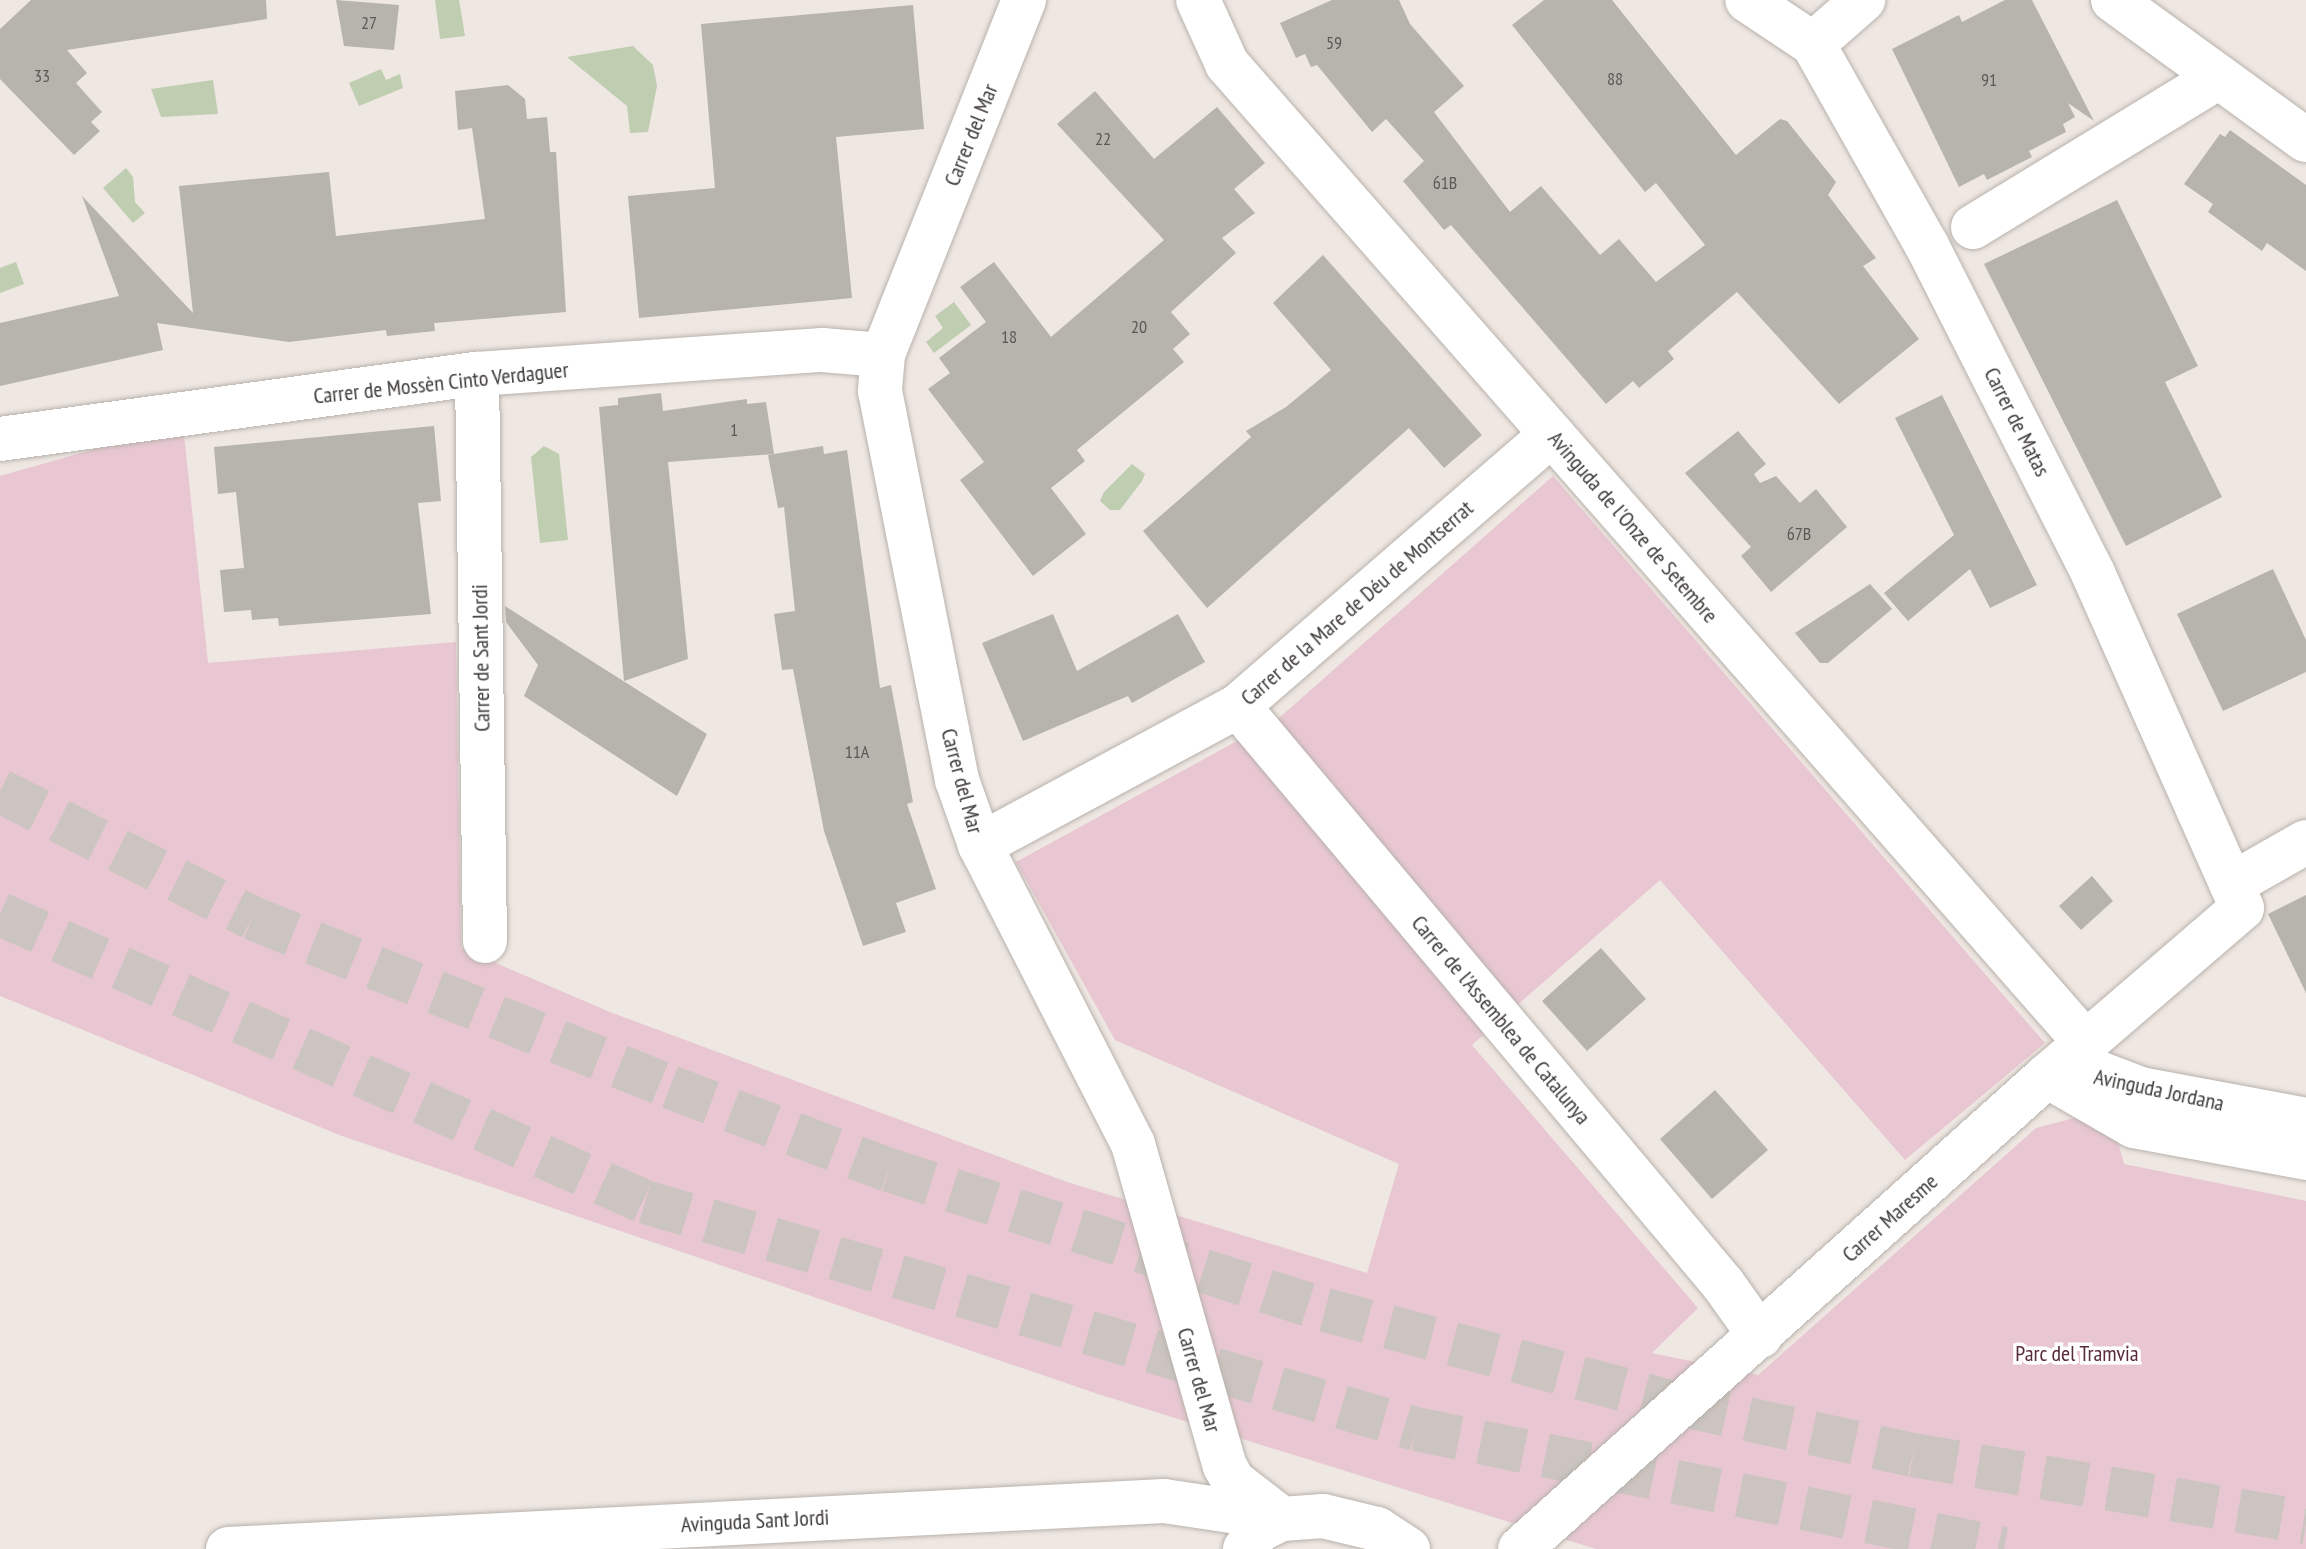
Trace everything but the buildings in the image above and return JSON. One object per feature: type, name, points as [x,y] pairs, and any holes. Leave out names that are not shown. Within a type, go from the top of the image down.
[{"type":"street","name":"Carrer del Mar","points":[[1024,0],[883,355],[883,406],[957,780],[980,845],[1133,1144],[1225,1466],[1233,1481],[1282,1519]]},
{"type":"street","name":"Avinguda de l'Onze de Setembre","points":[[1198,0],[1227,64],[2085,1042]]},
{"type":"street","name":"Carrer de Matas","points":[[1747,0],[1813,44],[1927,246],[2093,573],[2232,884]]},
{"type":"street","points":[[1805,0],[1813,44]]},
{"type":"street","points":[[1813,44],[1863,0]]},
{"type":"street","points":[[2113,0],[2306,140]]},
{"type":"street","points":[[1973,227],[2219,77]]},
{"type":"street","name":"Carrer de Mossèn Cinto Verdaguer","points":[[0,439],[477,374],[822,350],[883,355]]},
{"type":"street","name":"Carrer de Sant Jordi","points":[[477,374],[485,941]]},
{"type":"street","name":"Carrer de la Mare de Déu de Montserrat","points":[[980,845],[1238,706],[1552,434]]},
{"type":"street","name":"Carrer de l'Assemblea de Catalunya","points":[[1238,706],[1723,1284],[1760,1336]]},
{"type":"street","points":[[2232,884],[2306,842]]},
{"type":"street","name":"Carrer Maresme","points":[[1520,1549],[2085,1042],[2242,908],[2232,884]]},
{"type":"street","name":"Avinguda Jordana","points":[[2047,1076],[2099,1073],[2141,1089],[2306,1120]]},
{"type":"street","name":"Avinguda Jordana","points":[[2047,1076],[2134,1126],[2306,1158]]},
{"type":"street","name":"Avinguda Sant Jordi","points":[[228,1549],[1164,1501],[1282,1519],[1323,1516],[1352,1521],[1408,1549]]},
{"type":"street","points":[[1245,1549],[1259,1530],[1282,1519]]},
{"type":"green space","name":"Parc del Tramvia","points":[[183,424],[208,663],[456,642],[461,948],[610,1012],[1067,1182],[1367,1273],[1399,1164],[1115,1040],[1016,862],[1279,718],[1553,476],[2045,1043],[1905,1160],[1660,880],[1472,1045],[1698,1308],[1652,1353],[1758,1375],[2036,1128],[2074,1118],[2114,1127],[2124,1164],[2306,1201],[2306,1549],[1596,1549],[1098,1394],[342,1136],[0,996],[0,476]]},
{"type":"shaded area","points":[[435,0],[459,0],[465,36],[440,39]]},
{"type":"shaded area","points":[[633,46],[653,65],[657,86],[648,132],[630,133],[627,106],[567,57]]},
{"type":"shaded area","points":[[381,69],[386,80],[400,74],[403,88],[359,106],[349,83]]},
{"type":"shaded area","points":[[213,80],[218,114],[161,117],[151,89]]},
{"type":"shaded area","points":[[126,168],[133,177],[135,202],[145,213],[133,223],[103,188]]},
{"type":"shaded area","points":[[16,262],[24,284],[0,293],[0,268]]},
{"type":"shaded area","points":[[954,302],[971,325],[934,353],[926,342],[943,328],[935,316]]},
{"type":"shaded area","points":[[544,446],[559,454],[568,540],[540,543],[531,457]]},
{"type":"shaded area","points":[[1132,464],[1145,474],[1142,481],[1120,510],[1110,510],[1100,501],[1104,492]]},
{"type":"tunnel","points":[[0,791],[252,918],[670,1087],[889,1170],[1325,1310],[1683,1405],[1913,1455],[2306,1522]]},
{"type":"tunnel","points":[[0,914],[645,1202],[1416,1429],[2004,1549]]}]
